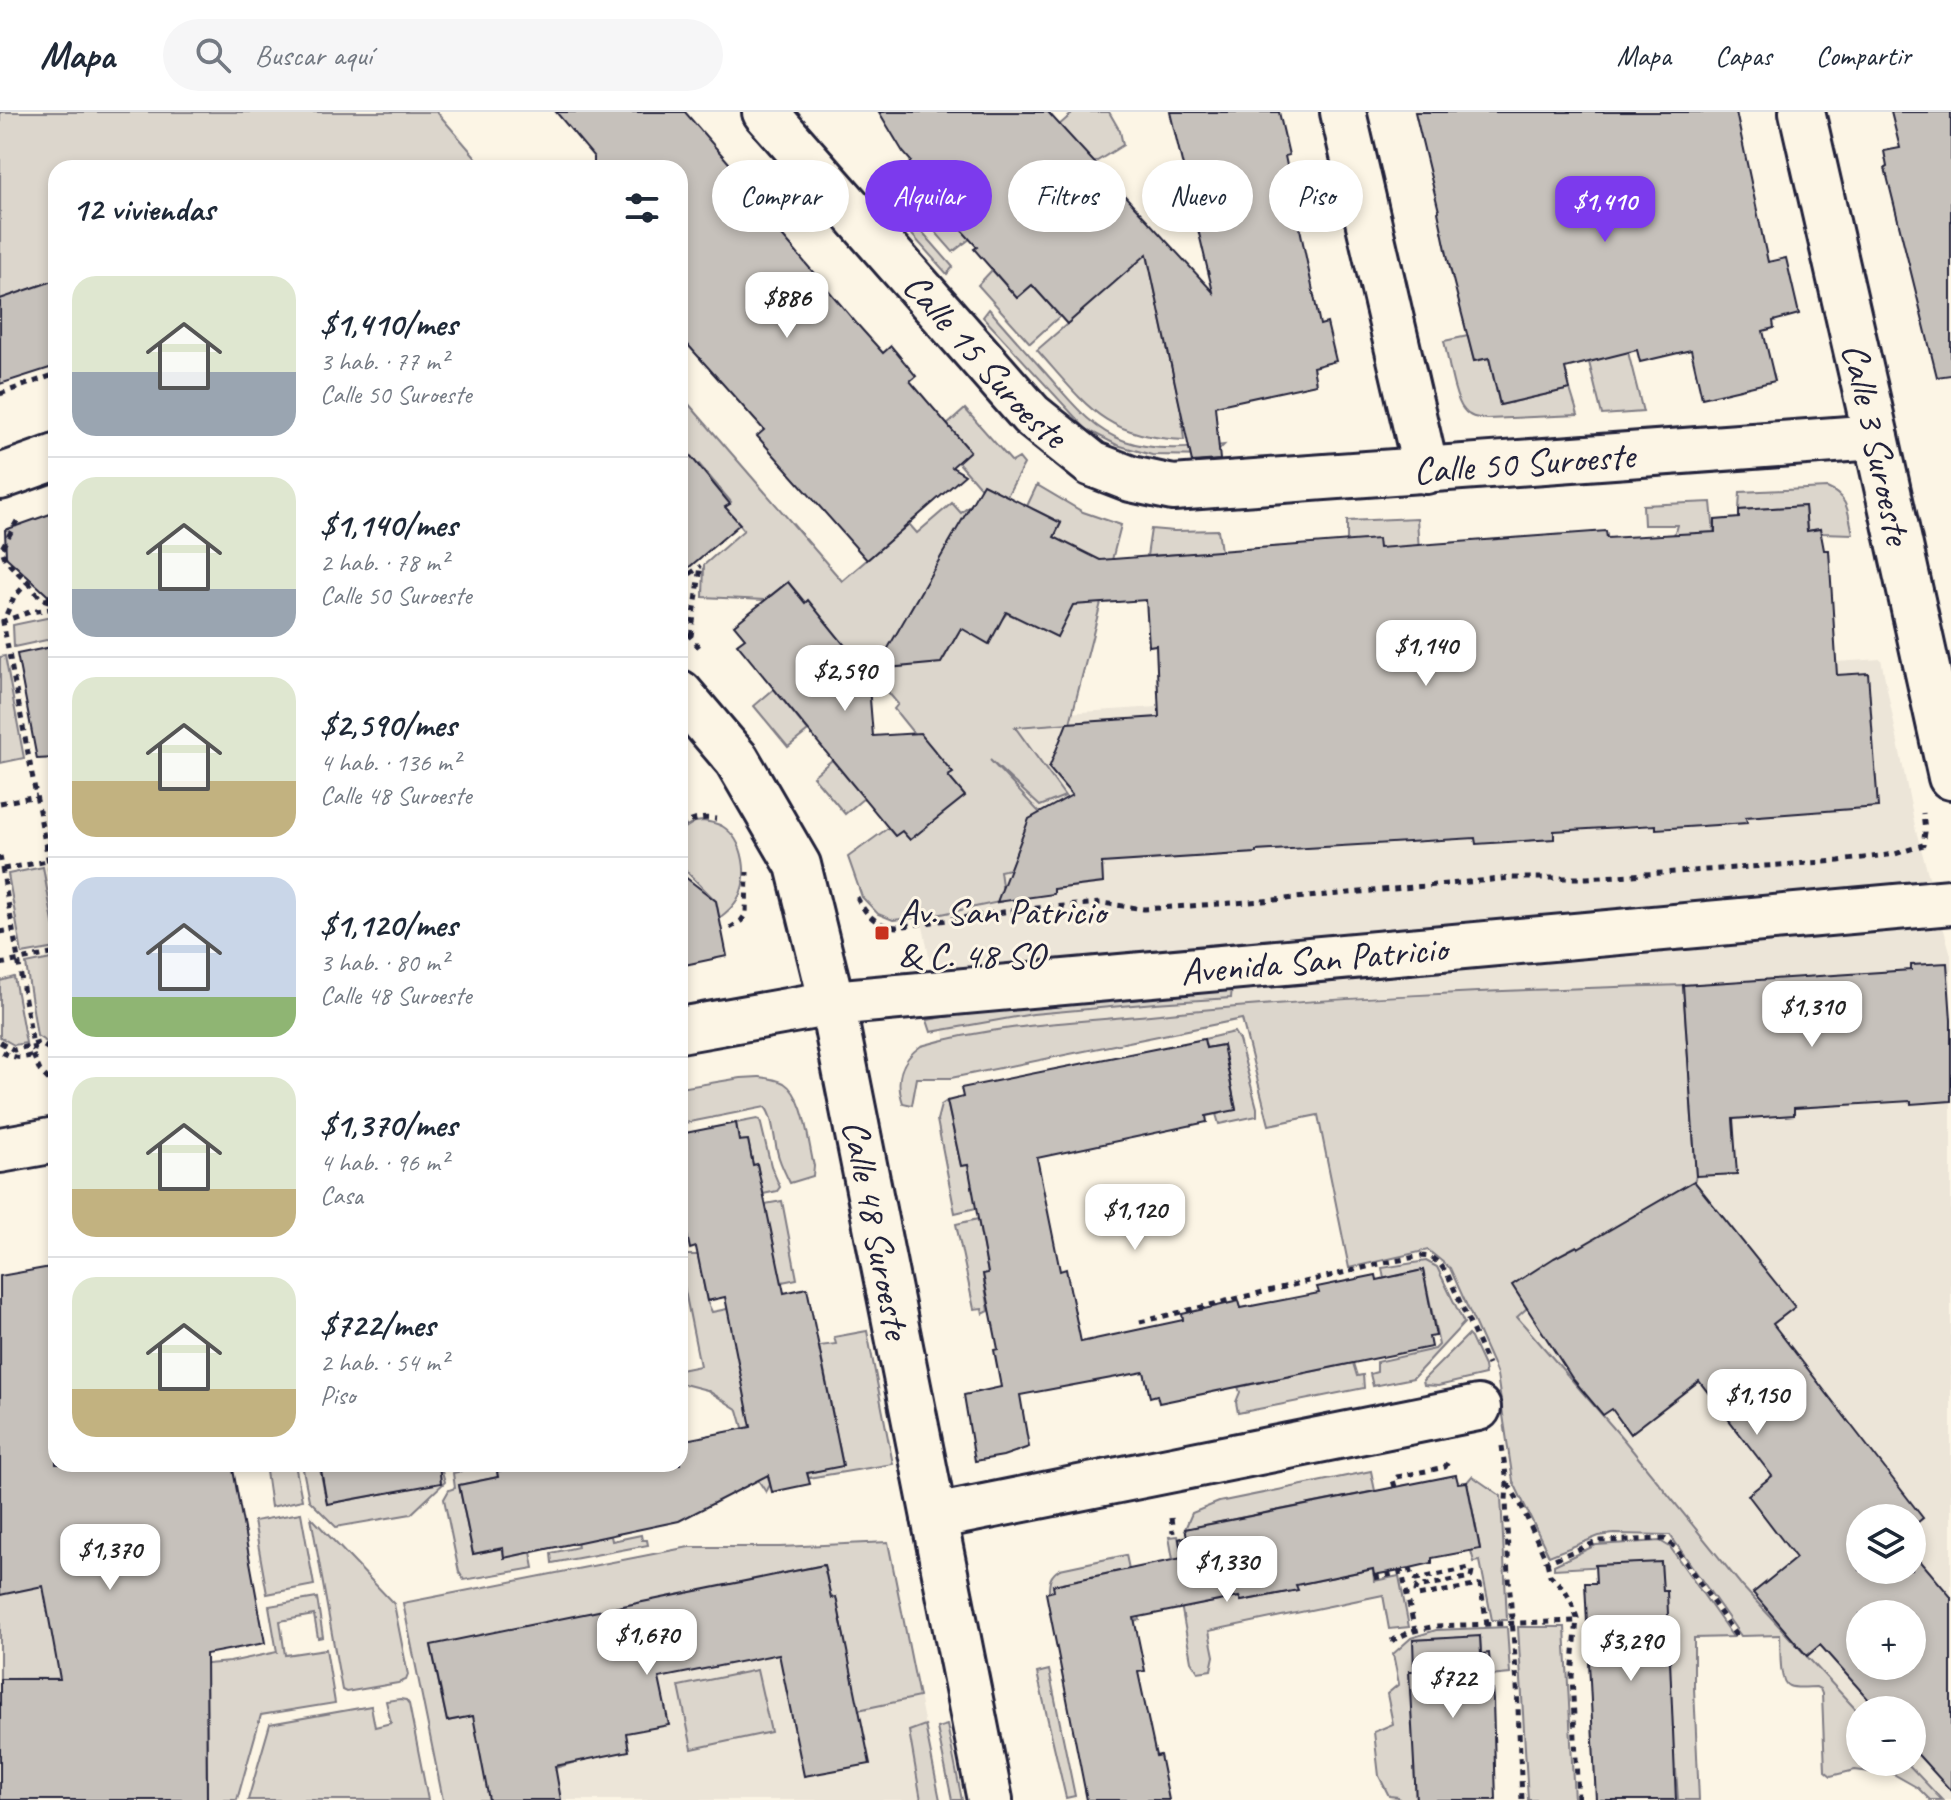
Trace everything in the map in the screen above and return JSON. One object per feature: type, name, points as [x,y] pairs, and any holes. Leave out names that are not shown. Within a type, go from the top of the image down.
[{"type":"street","name":"Calle 15 Suroeste","points":[[765,112],[1031,415],[1092,464],[1131,479],[1173,488]]},
{"type":"street","points":[[1343,112],[1426,471]]},
{"type":"street","name":"Calle 3 Suroeste","points":[[1802,112],[1876,437],[1937,792]]},
{"type":"street","name":"Calle 50 Suroeste","points":[[1173,488],[1876,437]]},
{"type":"street","points":[[0,477],[48,460]]},
{"type":"street","name":"Calle 48 Suroeste","points":[[688,702],[737,760],[798,865],[832,1003],[990,1800]]},
{"type":"street","name":"Avenida San Patricio","points":[[688,1029],[832,1003],[1951,902]]},
{"type":"street","points":[[0,1150],[48,1141]]},
{"type":"street","points":[[934,1517],[1478,1408]]},
{"type":"path","points":[[0,394],[48,377]]},
{"type":"path","points":[[21,514],[1,549],[3,556],[40,598],[47,600]]},
{"type":"path","points":[[688,575],[701,566],[691,637]]},
{"type":"path","points":[[3,869],[48,861],[2,622],[14,597],[28,582]]},
{"type":"path","points":[[2,622],[48,608]]},
{"type":"path","points":[[688,633],[707,657]]},
{"type":"path","points":[[853,886],[865,912],[873,920],[885,927],[897,927],[1025,909],[1102,903],[1144,909],[1512,878],[1587,878],[1839,861],[1895,854],[1923,845],[1937,792]]},
{"type":"path","points":[[0,803],[37,796]]},
{"type":"path","points":[[0,856],[33,1055],[40,1071],[48,1079]]},
{"type":"path","points":[[730,928],[746,914],[747,868]]},
{"type":"path","points":[[0,932],[13,930]]},
{"type":"path","points":[[0,964],[48,954]]},
{"type":"path","points":[[0,1042],[14,1050],[39,1043],[48,1048]]},
{"type":"path","points":[[0,1051],[12,1057],[33,1055]]},
{"type":"path","points":[[1507,1483],[1521,1505],[1550,1575],[1565,1590],[1572,1603],[1577,1621],[1572,1676],[1578,1800]]},
{"type":"path","points":[[1547,1562],[1599,1541],[1665,1539],[1675,1547],[1737,1637]]},
{"type":"path","points":[[1410,1568],[1416,1579],[1470,1568],[1471,1577],[1417,1587],[1417,1596],[1480,1585],[1487,1623]]},
{"type":"path","points":[[1374,1578],[1402,1572],[1415,1631]]},
{"type":"path","points":[[1391,1641],[1435,1626],[1577,1621]]},
{"type":"shaded area","points":[[0,112],[437,112],[478,160],[48,160],[48,283],[0,300]]},
{"type":"shaded area","points":[[1074,112],[1109,112],[1120,131],[1123,145],[1099,160],[1068,160],[1058,126]]},
{"type":"shaded area","points":[[1137,209],[1181,410],[1184,440],[1157,438],[1115,425],[1084,402],[1037,350],[1067,324],[1119,232],[1126,232],[1126,219]]},
{"type":"shaded area","points":[[910,232],[922,232],[953,267],[947,274]]},
{"type":"shaded area","points":[[935,232],[979,232],[953,252]]},
{"type":"shaded area","points":[[992,270],[1017,298],[1032,285],[1060,316],[1030,343],[978,285]]},
{"type":"shaded area","points":[[989,309],[1079,411],[1112,436],[1162,448],[1224,445],[1213,456],[1152,455],[1117,445],[1086,429],[983,317]]},
{"type":"shaded area","points":[[1468,336],[1474,361],[1489,358],[1500,405],[1570,389],[1578,415],[1487,419],[1469,415],[1457,397],[1444,341]]},
{"type":"shaded area","points":[[1584,342],[1628,352],[1643,412],[1602,415]]},
{"type":"shaded area","points":[[688,403],[842,581],[909,524],[917,533],[952,503],[961,513],[985,493],[958,462],[970,451],[947,425],[965,409],[1012,462],[1019,458],[1024,464],[1007,496],[929,578],[908,614],[945,656],[961,628],[1002,619],[1007,613],[1057,637],[1054,537],[1061,523],[1027,506],[1037,485],[1083,512],[1121,525],[1070,723],[1015,727],[1065,796],[1040,806],[990,760],[1040,813],[1022,839],[1010,869],[1000,871],[1004,901],[932,916],[893,920],[878,914],[862,897],[848,857],[888,828],[895,836],[902,831],[910,840],[964,795],[948,776],[952,773],[894,709],[898,704],[869,669],[864,673],[788,582],[765,600],[703,597],[704,565],[744,530],[725,507],[731,502],[699,464],[695,467],[688,459]]},
{"type":"shaded area","points":[[1827,488],[1844,501],[1853,534],[1821,533],[1820,529],[1807,531],[1805,506],[1739,510],[1740,492]]},
{"type":"shaded area","points":[[1711,502],[1715,544],[1674,535],[1677,525],[1644,525],[1643,505]]},
{"type":"shaded area","points":[[1417,518],[1419,552],[1379,555],[1347,542],[1347,521]]},
{"type":"shaded area","points":[[1151,529],[1218,530],[1221,551],[1181,569],[1179,554],[1147,556]]},
{"type":"shaded area","points":[[48,618],[48,640],[14,647],[13,625]]},
{"type":"shaded area","points":[[5,656],[24,758],[0,763],[0,657]]},
{"type":"shaded area","points":[[1881,659],[1916,831],[1951,955],[1951,1800],[1942,1800],[1919,1776],[1926,1776],[1926,1696],[1846,1696],[1846,1699],[1742,1586],[1242,1006],[945,1038],[918,901],[1040,814],[961,720]]},
{"type":"shaded area","points":[[774,689],[808,731],[788,747],[754,706]]},
{"type":"shaded area","points":[[832,760],[864,798],[845,814],[813,776]]},
{"type":"shaded area","points":[[695,822],[720,825],[730,832],[743,860],[741,891],[733,905],[719,918],[716,901],[688,873],[688,826]]},
{"type":"shaded area","points":[[43,867],[48,895],[48,949],[22,954],[8,874]]},
{"type":"shaded area","points":[[48,960],[48,1043],[37,1036],[26,964]]},
{"type":"shaded area","points":[[14,977],[26,1043],[14,1045],[0,1037],[0,981]]},
{"type":"shaded area","points":[[1683,985],[1694,1181],[1615,1227],[1586,1262],[1576,1246],[1554,1258],[1527,1308],[1517,1317],[1624,1440],[1742,1586],[1846,1699],[1846,1772],[1831,1776],[1825,1771],[1822,1694],[1816,1687],[1799,1688],[1785,1683],[1780,1635],[1741,1636],[1670,1535],[1599,1536],[1549,1556],[1513,1481],[1497,1375],[1450,1268],[1428,1250],[1349,1268],[1318,1115],[1269,1125],[1242,1019],[951,1078],[917,1078],[912,1105],[903,1103],[901,1095],[900,1079],[904,1064],[921,1046],[977,1033],[1216,1009],[1483,992]]},
{"type":"shaded area","points":[[1232,987],[1231,998],[1033,1014],[931,1032],[927,1020],[1004,1007]]},
{"type":"shaded area","points":[[1234,1032],[1239,1040],[1257,1116],[1219,1124],[1216,1114],[1236,1109],[1223,1045],[1206,1048],[1204,1039]]},
{"type":"shaded area","points":[[741,1078],[775,1080],[791,1089],[801,1109],[814,1166],[813,1176],[790,1183],[779,1158],[765,1107],[688,1122],[688,1087]]},
{"type":"shaded area","points":[[947,1101],[961,1166],[989,1161],[997,1203],[955,1213],[937,1120],[941,1105]]},
{"type":"shaded area","points":[[760,1120],[771,1166],[780,1187],[777,1191],[763,1194],[748,1140],[739,1141],[736,1123]]},
{"type":"shaded area","points":[[782,1201],[797,1279],[777,1283],[765,1204]]},
{"type":"shaded area","points":[[978,1219],[988,1273],[983,1274],[989,1311],[983,1314],[982,1308],[974,1309],[956,1224]]},
{"type":"shaded area","points":[[688,1255],[698,1255],[712,1312],[732,1308],[770,1485],[766,1492],[758,1480],[738,1410],[707,1390],[688,1385],[688,1368],[700,1366],[688,1306]]},
{"type":"shaded area","points":[[1426,1261],[1437,1267],[1464,1323],[1413,1378],[1373,1386],[1370,1374],[1377,1372],[1377,1362],[1435,1349],[1439,1345],[1423,1270],[1384,1279],[1382,1268]]},
{"type":"shaded area","points":[[867,1331],[893,1464],[808,1478],[808,1473],[843,1465],[819,1346],[836,1344],[834,1337]]},
{"type":"shaded area","points":[[1468,1335],[1484,1366],[1485,1375],[1438,1386],[1424,1385],[1423,1380]]},
{"type":"shaded area","points":[[1353,1363],[1357,1376],[1363,1375],[1364,1388],[1238,1413],[1238,1387]]},
{"type":"shaded area","points":[[1371,1471],[1375,1491],[1185,1529],[1192,1513],[1219,1502]]},
{"type":"shaded area","points":[[266,1472],[297,1472],[302,1500],[271,1507]]},
{"type":"shaded area","points":[[304,1472],[321,1472],[327,1504],[402,1490],[399,1472],[442,1472],[445,1482],[411,1514],[336,1527],[309,1500]]},
{"type":"shaded area","points":[[497,1472],[498,1477],[459,1485],[473,1554],[503,1548],[504,1557],[531,1552],[534,1568],[464,1580],[459,1572],[444,1499],[449,1490],[455,1488],[453,1473]]},
{"type":"shaded area","points":[[1472,1476],[1501,1496],[1507,1620],[1492,1620],[1480,1561],[1474,1562],[1471,1551],[1480,1548],[1467,1482]]},
{"type":"shaded area","points":[[301,1513],[314,1585],[267,1594],[254,1521]]},
{"type":"shaded area","points":[[311,1517],[394,1604],[408,1675],[406,1680],[346,1692],[342,1690]]},
{"type":"shaded area","points":[[609,1526],[612,1541],[641,1535],[648,1545],[552,1563],[551,1553],[578,1547],[576,1533]]},
{"type":"shaded area","points":[[1178,1536],[1192,1606],[1239,1597],[1241,1601],[1297,1590],[1296,1585],[1373,1569],[1374,1581],[1399,1576],[1409,1627],[1389,1629],[1383,1595],[1209,1631],[1214,1656],[1211,1670],[1198,1672],[1191,1661],[1169,1537]]},
{"type":"shaded area","points":[[1660,1541],[1670,1547],[1733,1637],[1694,1638],[1699,1800],[1678,1800],[1676,1770],[1669,1769],[1661,1563],[1554,1569],[1554,1565],[1596,1545]]},
{"type":"shaded area","points":[[888,1542],[940,1800],[443,1800],[403,1603],[689,1547]]},
{"type":"shaded area","points":[[888,1542],[919,1697],[858,1710],[836,1597],[831,1598],[824,1565],[770,1576],[777,1610],[431,1646],[447,1721],[566,1697],[579,1761],[555,1768],[489,1800],[443,1800],[403,1603],[689,1547]]},
{"type":"shaded area","points":[[1126,1555],[1140,1620],[1129,1621],[1119,1571],[1054,1585],[1054,1591],[1049,1592],[1051,1579],[1060,1569]]},
{"type":"shaded area","points":[[18,1571],[196,1665],[230,1662],[277,1652],[269,1606],[317,1598],[323,1637],[318,1638],[314,1615],[280,1621],[285,1655],[326,1649],[335,1703],[261,1715],[237,1800],[207,1800],[206,1678],[0,1679],[0,1595]]},
{"type":"shaded area","points":[[1507,1627],[1510,1674],[1490,1676],[1489,1654],[1481,1654],[1480,1636],[1414,1671],[1416,1800],[1399,1800],[1398,1797],[1389,1796],[1379,1776],[1374,1732],[1393,1724],[1387,1694],[1399,1684],[1393,1654],[1411,1638],[1436,1630]]},
{"type":"shaded area","points":[[1518,1627],[1565,1627],[1574,1800],[1528,1800]]},
{"type":"shaded area","points":[[757,1670],[771,1732],[692,1749],[679,1686]]},
{"type":"shaded area","points":[[1049,1670],[1075,1796],[1066,1798],[1037,1673]]},
{"type":"shaded area","points":[[400,1699],[409,1704],[428,1800],[248,1800],[270,1724],[371,1706],[375,1727],[391,1723],[386,1701]]},
{"type":"shaded area","points":[[925,1725],[940,1800],[921,1800],[909,1731]]},
{"type":"shaded area","points":[[947,1725],[962,1800],[952,1800],[937,1728]]},
{"type":"shaded area","points":[[1897,1776],[1919,1776],[1942,1800],[1930,1800],[1918,1788]]},
{"type":"building","points":[[556,112],[685,112],[726,160],[712,160],[712,232],[779,232],[883,353],[891,346],[916,376],[910,381],[970,451],[952,467],[965,475],[867,560],[757,436],[764,430],[688,345],[688,160],[594,160]]},
{"type":"building","points":[[879,112],[1048,112],[1092,160],[1008,160],[1008,232],[1126,232],[1126,197],[1142,215],[1142,232],[1158,232],[1213,292],[1199,232],[1253,232],[1253,160],[1181,160],[1170,112],[1279,112],[1289,155],[1285,156],[1286,160],[1269,160],[1269,232],[1301,232],[1320,325],[1327,323],[1336,361],[1313,367],[1316,384],[1215,406],[1220,460],[1192,462],[1147,254],[1067,324],[1032,285],[1017,298],[974,249],[977,247],[963,232],[992,232],[992,160],[910,160]]},
{"type":"building","points":[[1415,112],[1736,112],[1768,262],[1786,258],[1799,314],[1773,321],[1774,328],[1763,331],[1775,381],[1702,398],[1691,350],[1640,362],[1637,350],[1565,368],[1570,389],[1500,405],[1489,358],[1474,361]]},
{"type":"building","points":[[1891,112],[1951,112],[1951,375],[1937,377],[1885,168],[1884,151],[1900,148]]},
{"type":"building","points":[[48,283],[48,369],[0,384],[0,299]]},
{"type":"building","points":[[688,453],[730,504],[725,507],[740,524],[688,568]]},
{"type":"building","points":[[983,484],[1061,523],[1054,537],[1100,560],[1378,539],[1379,548],[1606,531],[1607,538],[1715,532],[1715,520],[1739,518],[1739,510],[1805,506],[1807,531],[1820,529],[1824,550],[1829,550],[1837,675],[1868,673],[1878,807],[1746,817],[1747,823],[1554,831],[1554,839],[1476,844],[1475,838],[1102,863],[1103,883],[1054,889],[1054,894],[997,902],[1029,819],[1072,795],[1049,768],[1067,723],[1159,717],[1156,645],[1149,646],[1146,600],[1073,605],[1057,637],[1006,612],[989,644],[961,628],[941,663],[876,669]]},
{"type":"building","points":[[48,515],[48,596],[6,557],[5,530]]},
{"type":"building","points":[[788,582],[805,603],[808,600],[868,674],[873,736],[920,733],[953,773],[948,776],[965,796],[910,840],[902,831],[895,836],[737,644],[745,638],[734,625]]},
{"type":"building","points":[[48,648],[48,758],[37,759],[17,654]]},
{"type":"building","points":[[688,879],[716,901],[727,956],[688,964]]},
{"type":"building","points":[[1947,963],[1951,1101],[1794,1108],[1794,1115],[1733,1119],[1737,1174],[1696,1176],[1683,985],[1911,970],[1911,965]]},
{"type":"building","points":[[1204,1039],[1206,1048],[1223,1045],[1236,1110],[1206,1116],[1207,1122],[1037,1158],[1060,1271],[1066,1269],[1081,1342],[1183,1320],[1182,1314],[1239,1301],[1241,1308],[1319,1293],[1317,1287],[1376,1275],[1377,1280],[1423,1270],[1436,1336],[1429,1337],[1431,1347],[1159,1403],[1157,1395],[1150,1397],[1144,1372],[1020,1395],[1029,1447],[975,1461],[964,1395],[1001,1387],[994,1350],[998,1349],[983,1274],[988,1273],[968,1165],[961,1166],[947,1101],[963,1097],[961,1088]]},
{"type":"building","points":[[736,1123],[739,1141],[748,1140],[753,1165],[757,1164],[784,1293],[807,1288],[843,1466],[807,1473],[810,1484],[772,1492],[768,1475],[679,1521],[504,1558],[503,1548],[473,1554],[459,1485],[498,1477],[497,1472],[688,1472],[688,1439],[751,1427],[725,1297],[707,1301],[696,1247],[690,1249],[688,1132]]},
{"type":"building","points":[[1694,1181],[1795,1307],[1773,1324],[1912,1504],[1846,1504],[1846,1584],[1926,1584],[1926,1568],[1951,1597],[1951,1791],[1926,1763],[1926,1696],[1866,1696],[1851,1680],[1926,1680],[1926,1600],[1846,1600],[1846,1674],[1820,1645],[1807,1656],[1753,1593],[1796,1558],[1748,1495],[1772,1476],[1699,1381],[1630,1434],[1612,1409],[1603,1415],[1572,1378],[1512,1285]]},
{"type":"building","points":[[48,1267],[48,1472],[233,1472],[265,1643],[206,1654],[207,1800],[0,1800],[0,1679],[60,1679],[43,1586],[0,1595],[0,1276]]},
{"type":"building","points":[[321,1472],[440,1472],[441,1483],[327,1504]]},
{"type":"building","points":[[1456,1475],[1458,1483],[1467,1482],[1480,1549],[1432,1558],[1432,1563],[1410,1568],[1374,1575],[1373,1569],[1296,1585],[1298,1590],[1241,1601],[1239,1597],[1134,1618],[1145,1671],[1138,1672],[1169,1800],[1087,1800],[1046,1593],[1054,1591],[1053,1585],[1182,1558],[1179,1539],[1187,1536],[1185,1529]]},
{"type":"building","points":[[1661,1562],[1663,1591],[1667,1591],[1676,1800],[1596,1800],[1585,1583],[1596,1583],[1595,1565]]},
{"type":"building","points":[[824,1565],[831,1598],[836,1597],[870,1764],[804,1776],[779,1654],[659,1678],[669,1725],[626,1733],[629,1751],[555,1766],[561,1800],[489,1800],[473,1716],[447,1721],[431,1645]]},
{"type":"building","points":[[1480,1636],[1481,1654],[1489,1653],[1496,1800],[1416,1800],[1409,1671],[1414,1671],[1413,1640]]},
{"type":"place","name":"Av. San Patricio & C. 48 SO","points":[[882,933]]}]
